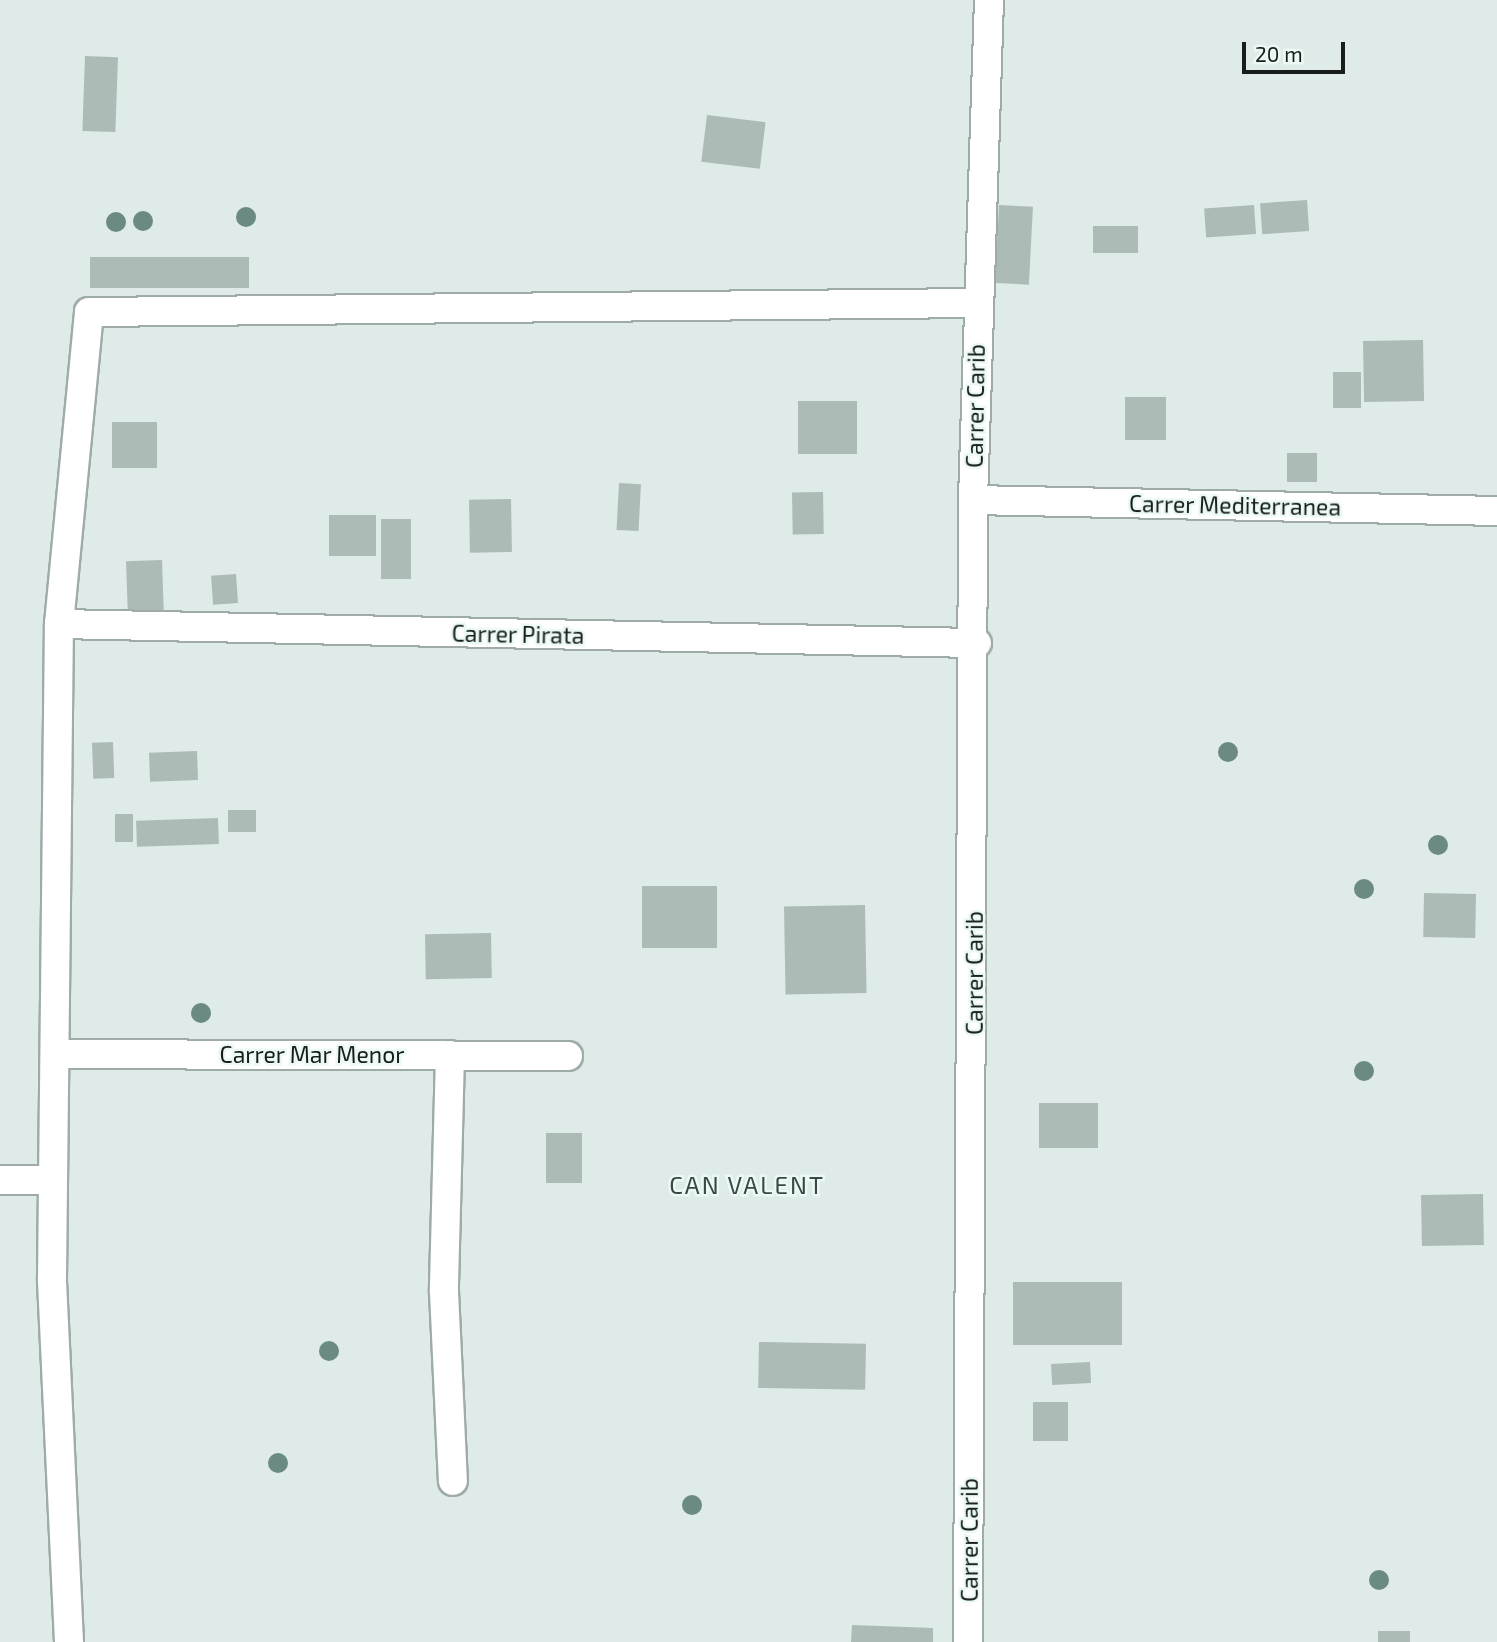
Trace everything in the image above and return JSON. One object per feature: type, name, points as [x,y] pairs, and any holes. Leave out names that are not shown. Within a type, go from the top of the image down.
[{"type":"street","name":"Carrer Carib","points":[[968,1642],[976,643],[973,500],[977,303],[989,0]]},
{"type":"street","points":[[69,1642],[53,1180],[59,624],[89,312],[977,303]]},
{"type":"street","name":"Carrer Mediterranea","points":[[973,500],[1497,511]]},
{"type":"street","name":"Carrer Pirata","points":[[59,624],[976,643]]},
{"type":"street","name":"Carrer Mar Menor","points":[[55,1054],[568,1056]]},
{"type":"street","points":[[450,1055],[444,1292],[453,1481]]},
{"type":"street","points":[[0,1180],[53,1180]]},
{"type":"building","points":[[85,56],[118,57],[115,132],[82,131]]},
{"type":"building","points":[[707,115],[766,122],[760,169],[701,162]]},
{"type":"building","points":[[1307,200],[1309,231],[1262,234],[1260,203]]},
{"type":"building","points":[[999,205],[1033,207],[1029,285],[995,283]]},
{"type":"building","points":[[1254,205],[1256,234],[1206,237],[1204,208]]},
{"type":"building","points":[[1093,226],[1138,226],[1138,253],[1093,253]]},
{"type":"building","points":[[90,257],[249,257],[249,288],[90,288]]},
{"type":"building","points":[[1423,340],[1424,401],[1364,402],[1363,341]]},
{"type":"building","points":[[1333,372],[1361,372],[1361,408],[1333,408]]},
{"type":"building","points":[[1125,397],[1166,397],[1166,440],[1125,440]]},
{"type":"building","points":[[798,401],[857,401],[857,454],[798,454]]},
{"type":"building","points":[[112,422],[157,422],[157,468],[112,468]]},
{"type":"building","points":[[1287,453],[1317,453],[1317,482],[1287,482]]},
{"type":"building","points":[[619,483],[641,484],[639,531],[617,530]]},
{"type":"building","points":[[823,492],[824,534],[793,535],[792,493]]},
{"type":"building","points":[[511,499],[512,552],[470,553],[469,500]]},
{"type":"building","points":[[329,515],[376,515],[376,556],[329,556]]},
{"type":"building","points":[[381,519],[411,519],[411,579],[381,579]]},
{"type":"building","points":[[162,560],[164,622],[128,623],[126,561]]},
{"type":"building","points":[[236,574],[238,603],[213,605],[211,576]]},
{"type":"building","points":[[113,742],[114,778],[93,779],[92,743]]},
{"type":"building","points":[[197,751],[198,780],[150,782],[149,753]]},
{"type":"building","points":[[228,810],[256,810],[256,832],[228,832]]},
{"type":"building","points":[[115,814],[133,814],[133,842],[115,842]]},
{"type":"building","points":[[218,818],[219,844],[137,847],[136,821]]},
{"type":"building","points":[[642,886],[717,886],[717,948],[642,948]]},
{"type":"building","points":[[1424,893],[1476,894],[1475,938],[1423,937]]},
{"type":"building","points":[[865,905],[867,993],[786,994],[784,906]]},
{"type":"building","points":[[491,933],[492,978],[426,979],[425,934]]},
{"type":"building","points":[[1039,1103],[1098,1103],[1098,1148],[1039,1148]]},
{"type":"building","points":[[546,1133],[582,1133],[582,1183],[546,1183]]},
{"type":"building","points":[[1483,1194],[1484,1245],[1422,1246],[1421,1195]]},
{"type":"building","points":[[1013,1282],[1122,1282],[1122,1345],[1013,1345]]},
{"type":"building","points":[[759,1342],[866,1344],[865,1390],[758,1388]]},
{"type":"building","points":[[1090,1362],[1091,1383],[1052,1385],[1051,1364]]},
{"type":"building","points":[[1033,1402],[1068,1402],[1068,1441],[1033,1441]]},
{"type":"building","points":[[852,1625],[933,1628],[933,1642],[851,1642]]},
{"type":"building","points":[[1378,1631],[1410,1631],[1410,1642],[1378,1642]]},
{"type":"district","name":"CAN VALENT","points":[[747,1185]]}]
